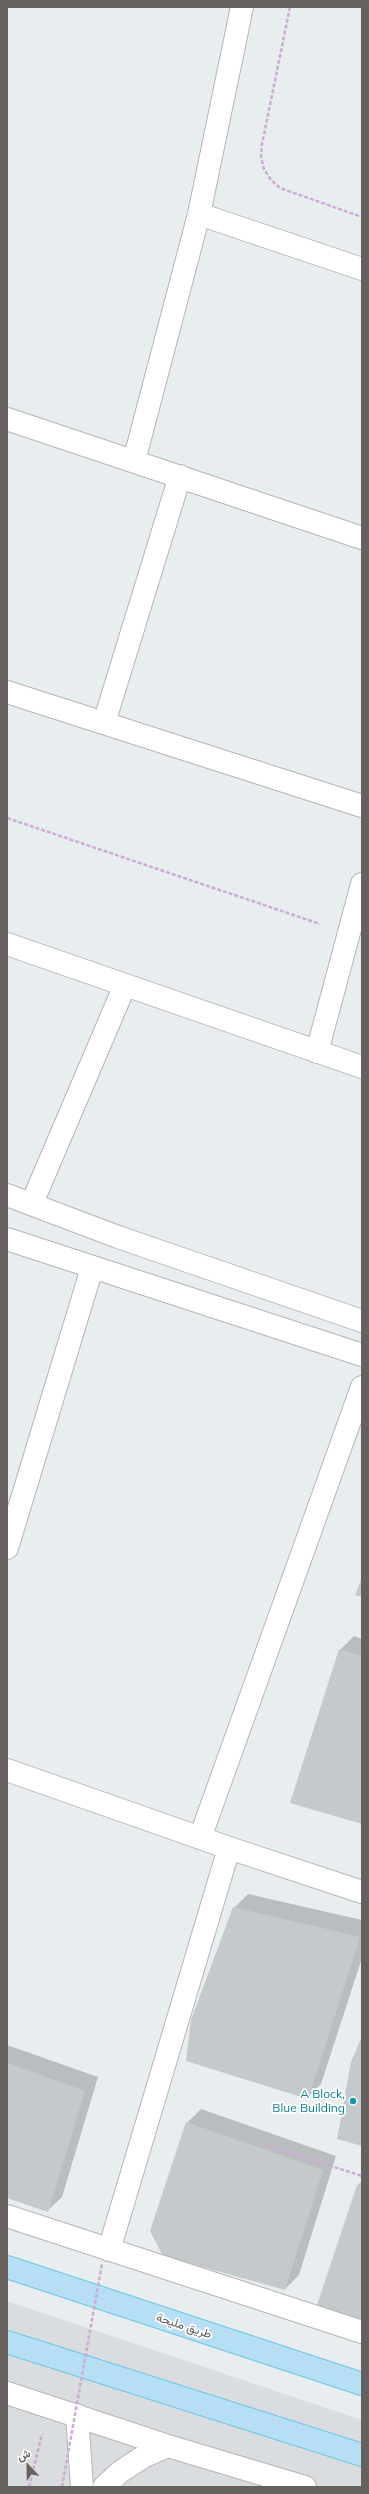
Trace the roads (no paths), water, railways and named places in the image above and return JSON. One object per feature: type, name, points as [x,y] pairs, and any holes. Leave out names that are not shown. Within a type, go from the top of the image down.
[{"type":"main road","name":"طريق مليحة","points":[[7,2267],[362,2384]]},
{"type":"main road","points":[[7,2342],[362,2455]]},
{"type":"street","points":[[134,461],[199,214],[242,7]]},
{"type":"street","points":[[199,214],[362,269]]},
{"type":"street","points":[[7,419],[362,538]]},
{"type":"street","points":[[104,723],[180,476]]},
{"type":"street","points":[[7,692],[362,806]]},
{"type":"street","points":[[317,1052],[362,884]]},
{"type":"street","points":[[7,944],[362,1067]]},
{"type":"street","points":[[32,1203],[125,985]]},
{"type":"street","points":[[7,1195],[32,1203],[118,1237],[362,1321]]},
{"type":"street","points":[[7,1239],[362,1355]]},
{"type":"street","points":[[7,1548],[92,1268]]},
{"type":"street","points":[[200,1838],[362,1387]]},
{"type":"street","points":[[7,1770],[229,1848],[362,1892]]},
{"type":"street","points":[[105,2257],[229,1848]]},
{"type":"street","points":[[7,2216],[105,2257],[362,2332]]},
{"type":"street","points":[[7,2393],[168,2446],[306,2487]]},
{"type":"street","points":[[77,2415],[82,2487]]},
{"type":"street","points":[[104,2487],[120,2472],[143,2457],[168,2446]]},
{"type":"place","name":"A Block, Blue Building","points":[[353,2101]]}]
